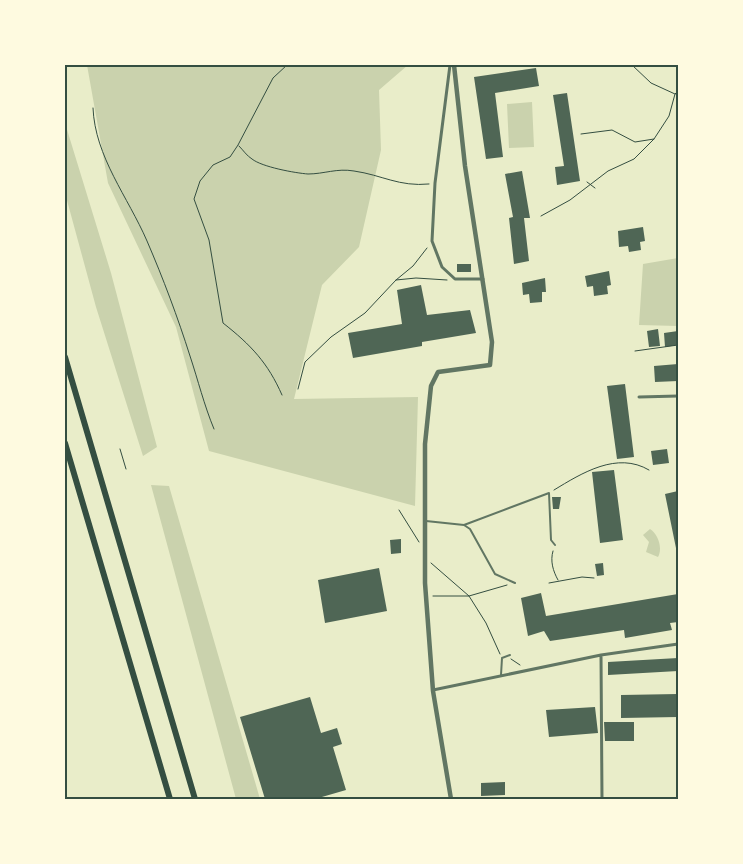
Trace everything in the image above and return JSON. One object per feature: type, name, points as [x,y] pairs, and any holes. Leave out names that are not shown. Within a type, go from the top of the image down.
[{"type":"highway","points":[[65,357],[195,799]]},
{"type":"highway","points":[[65,442],[170,799]]},
{"type":"street","points":[[450,65],[435,183],[432,242],[442,267],[455,279],[484,279]]},
{"type":"street","points":[[451,799],[433,691],[426,596],[424,558],[425,444],[431,386],[438,372],[490,365],[492,342],[484,279],[465,166],[454,65]]},
{"type":"street","points":[[639,397],[678,396]]},
{"type":"street","points":[[433,691],[601,655],[678,644]]},
{"type":"street","points":[[601,655],[602,799]]},
{"type":"lane","points":[[464,525],[549,493],[552,540],[555,545]]},
{"type":"lane","points":[[424,520],[464,525],[470,529],[495,574],[515,583]]},
{"type":"lane","points":[[500,676],[502,658],[510,655]]},
{"type":"path","points":[[282,396],[273,374],[251,345],[223,322],[209,240],[194,199],[200,181],[213,165],[230,157],[273,78],[287,65]]},
{"type":"path","points":[[632,65],[651,82],[675,94]]},
{"type":"path","points":[[541,216],[570,200],[588,183],[634,159],[654,139],[669,116],[675,94],[678,91]]},
{"type":"path","points":[[93,108],[94,129],[97,137],[106,160],[146,241],[190,354],[214,429]]},
{"type":"path","points":[[581,134],[612,130],[635,142],[654,139]]},
{"type":"path","points":[[238,145],[253,160],[278,169],[309,174],[333,169],[355,171],[394,183],[415,186],[435,183]]},
{"type":"path","points":[[588,183],[595,188]]},
{"type":"path","points":[[298,389],[304,362],[331,338],[365,313],[396,280],[413,266],[432,242]]},
{"type":"path","points":[[396,280],[416,278],[450,280]]},
{"type":"path","points":[[635,351],[678,345]]},
{"type":"path","points":[[120,448],[126,469]]},
{"type":"path","points":[[549,493],[577,476],[604,464],[637,463],[649,470]]},
{"type":"path","points":[[399,510],[424,550]]},
{"type":"path","points":[[555,545],[552,557],[554,572],[558,581]]},
{"type":"path","points":[[424,558],[469,596],[486,623],[502,658]]},
{"type":"path","points":[[549,583],[582,577],[594,578]]},
{"type":"path","points":[[426,596],[469,596],[515,583]]},
{"type":"path","points":[[506,656],[523,667]]},
{"type":"green space","points":[[87,65],[408,65],[379,90],[381,150],[359,247],[322,285],[294,399],[418,397],[415,506],[209,451],[176,327],[108,183]]},
{"type":"green space","points":[[532,102],[534,147],[509,148],[507,104]]},
{"type":"green space","points":[[65,123],[111,273],[157,447],[143,456],[96,307],[65,193]]},
{"type":"green space","points":[[678,258],[678,326],[639,325],[643,264]]},
{"type":"green space","points":[[151,485],[169,486],[260,799],[236,799]]},
{"type":"green space","points":[[650,529],[659,542],[660,550],[658,557],[646,552],[649,542],[643,535]]},
{"type":"building","points":[[536,68],[539,86],[495,93],[503,157],[486,159],[474,77]]},
{"type":"building","points":[[567,93],[580,181],[557,185],[555,167],[564,166],[553,95]]},
{"type":"building","points":[[522,171],[530,218],[524,218],[529,261],[514,264],[509,218],[513,217],[505,174]]},
{"type":"building","points":[[643,227],[645,241],[640,242],[641,250],[629,252],[628,246],[619,247],[618,231]]},
{"type":"building","points":[[457,264],[471,264],[471,272],[457,272]]},
{"type":"building","points":[[609,271],[611,285],[607,286],[608,294],[594,296],[593,286],[587,287],[585,276]]},
{"type":"building","points":[[545,278],[546,292],[542,292],[542,302],[530,303],[529,294],[523,295],[522,283]]},
{"type":"building","points":[[421,285],[427,315],[470,310],[476,333],[422,342],[422,346],[353,358],[348,333],[402,324],[397,290]]},
{"type":"building","points":[[658,329],[660,346],[649,347],[647,331]]},
{"type":"building","points":[[678,331],[678,345],[665,347],[664,333]]},
{"type":"building","points":[[678,364],[678,381],[655,382],[654,366]]},
{"type":"building","points":[[625,384],[634,457],[617,459],[607,386]]},
{"type":"building","points":[[667,449],[669,463],[653,465],[651,451]]},
{"type":"building","points":[[614,470],[623,540],[600,543],[592,472]]},
{"type":"building","points":[[678,491],[678,553],[677,553],[665,494]]},
{"type":"building","points":[[552,497],[561,497],[559,509],[553,509]]},
{"type":"building","points":[[401,539],[401,553],[391,554],[390,540]]},
{"type":"building","points":[[603,563],[604,575],[597,576],[595,564]]},
{"type":"building","points":[[379,568],[387,611],[325,623],[318,580]]},
{"type":"building","points":[[541,593],[546,616],[678,594],[678,622],[670,623],[672,630],[625,638],[624,630],[550,641],[544,631],[528,636],[521,598]]},
{"type":"building","points":[[678,658],[678,671],[608,675],[608,662]]},
{"type":"building","points":[[678,694],[678,717],[621,718],[621,695]]},
{"type":"building","points":[[310,697],[321,733],[337,728],[342,744],[333,747],[346,790],[315,799],[265,799],[240,717]]},
{"type":"building","points":[[595,707],[598,733],[549,737],[546,710]]},
{"type":"building","points":[[604,722],[634,722],[634,741],[605,741]]},
{"type":"building","points":[[505,782],[505,795],[481,796],[481,783]]}]
